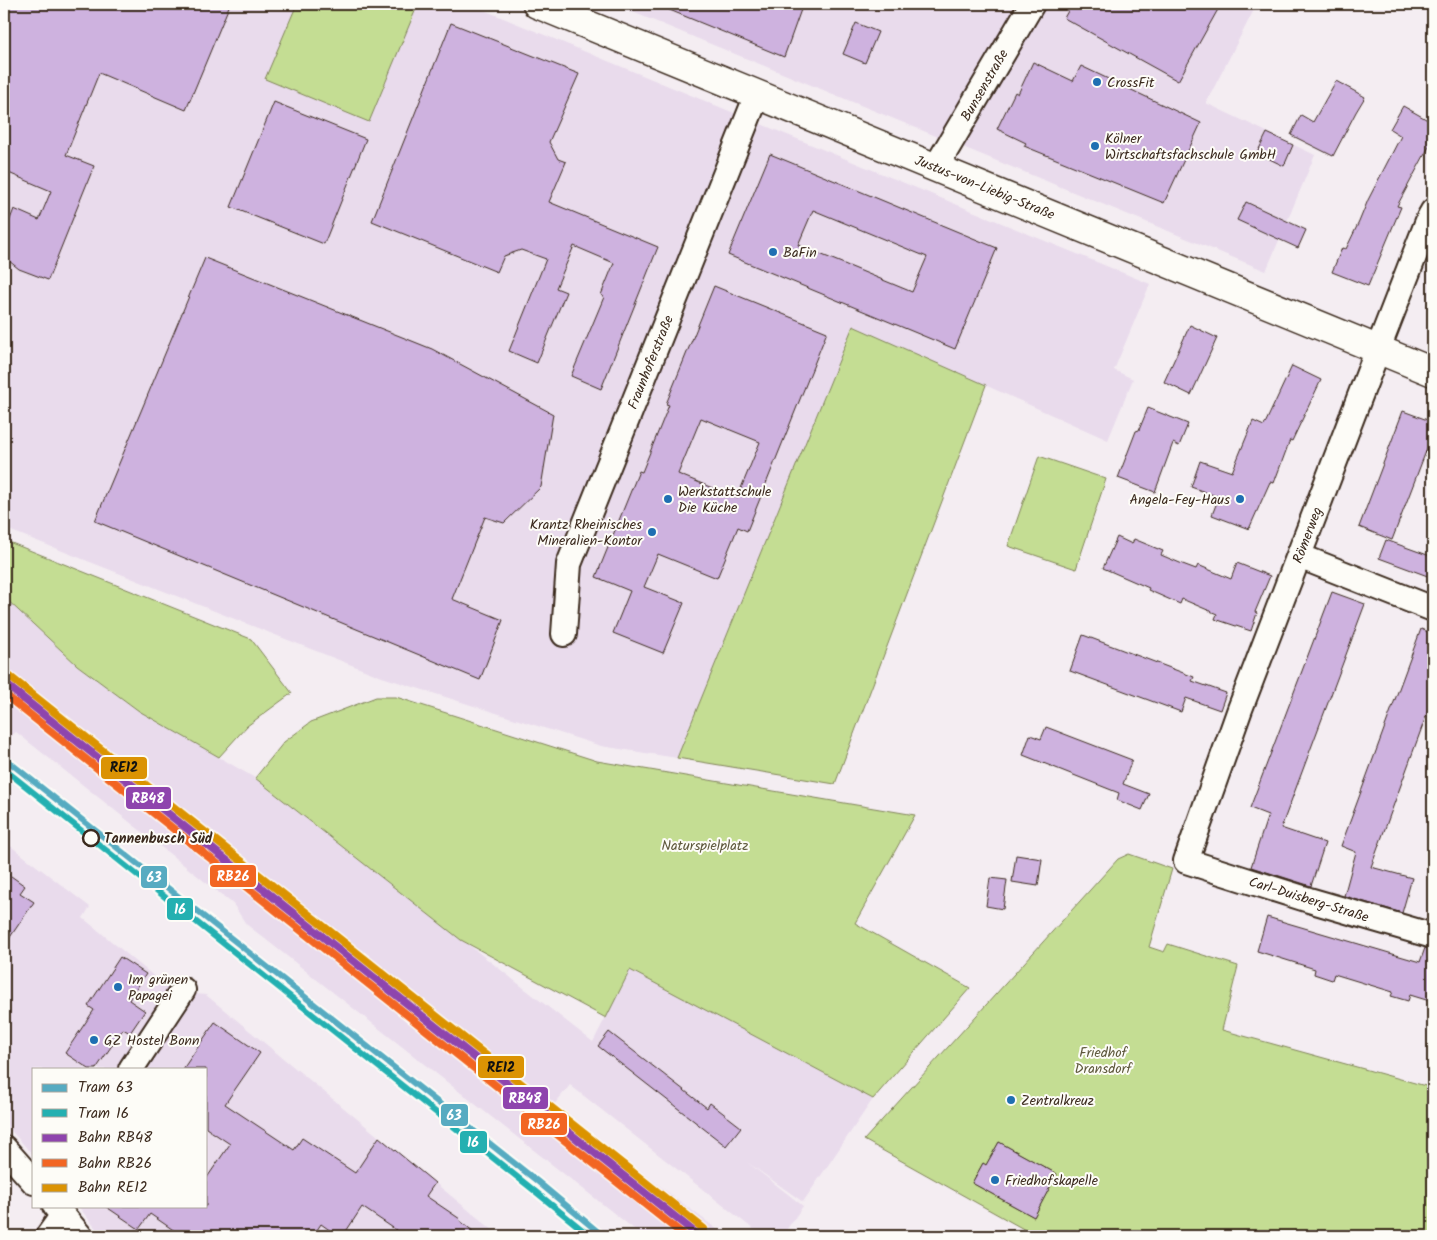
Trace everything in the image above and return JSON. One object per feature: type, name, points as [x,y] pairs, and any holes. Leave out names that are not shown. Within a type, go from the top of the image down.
[{"type":"main road","name":"Justus-von-Liebig-Straße","points":[[537,4],[1433,372]]},
{"type":"street","name":"Bunsenstraße","points":[[936,167],[1032,4]]},
{"type":"street","name":"Fraunhoferstraße","points":[[564,634],[569,564],[757,95]]},
{"type":"street","name":"Römerweg","points":[[1186,861],[1240,709],[1433,211]]},
{"type":"street","points":[[1299,556],[1433,609]]},
{"type":"street","name":"Carl-Duisberg-Straße","points":[[1186,861],[1309,900],[1433,936]]},
{"type":"street","points":[[132,1068],[183,990]]},
{"type":"street","points":[[4,1148],[32,1180]]},
{"type":"street","points":[[48,1236],[59,1210],[80,1236]]},
{"type":"shaded area","points":[[4,4],[469,4],[1150,284],[1114,370],[1133,379],[1108,440],[853,326],[677,758],[601,746],[382,677],[4,528]]},
{"type":"shaded area","points":[[613,4],[1257,4],[1206,103],[1315,155],[1266,271]]},
{"type":"shaded area","points":[[4,597],[77,665],[139,711],[255,778],[593,1042],[630,970],[873,1099],[803,1202],[747,1162],[803,1206],[782,1236],[762,1236],[570,1085],[553,1106],[726,1236],[643,1236],[246,924],[233,904],[16,732],[11,736],[4,732]]},
{"type":"shaded area","points":[[4,841],[90,907],[83,918],[173,992],[206,995],[500,1236],[102,1236],[80,1208],[208,1208],[208,1068],[32,1068],[32,1154],[4,1123]]},
{"type":"green space","points":[[297,4],[418,4],[369,122],[265,79]]},
{"type":"green space","points":[[853,326],[986,385],[835,784],[677,758]]},
{"type":"green space","points":[[1039,456],[1106,479],[1076,569],[1008,546]]},
{"type":"green space","points":[[4,540],[251,639],[292,693],[247,726],[219,757],[139,711],[77,665],[4,597]]},
{"type":"green space","name":"Naturspielplatz","points":[[376,697],[396,697],[597,761],[915,815],[855,923],[970,988],[873,1099],[630,970],[606,1018],[461,940],[255,778],[284,742],[311,722]]},
{"type":"green space","name":"Friedhof Dransdorf","points":[[1129,854],[1172,869],[1149,947],[1164,952],[1168,944],[1238,966],[1222,1030],[1433,1088],[1433,1236],[1036,1236],[864,1140],[1118,859]],"holes":[[[999,1142],[1057,1174],[1034,1217],[972,1183],[983,1163],[986,1165]]]},
{"type":"building","points":[[4,4],[230,4],[186,110],[99,73],[66,155],[94,166],[48,280],[19,269],[4,257],[4,235],[14,209],[39,220],[51,191],[4,171]]},
{"type":"building","points":[[655,4],[803,4],[784,57]]},
{"type":"building","points":[[1072,4],[1221,4],[1178,81],[1064,18]]},
{"type":"building","points":[[451,23],[579,74],[549,142],[558,159],[566,162],[549,202],[658,247],[601,389],[571,376],[604,297],[601,295],[614,263],[574,246],[556,288],[566,292],[537,363],[509,351],[546,259],[521,250],[504,256],[497,272],[372,221]]},
{"type":"building","points":[[856,23],[878,32],[865,63],[843,54]]},
{"type":"building","points":[[1033,62],[1073,81],[1081,66],[1201,123],[1164,203],[1024,146],[1026,143],[997,129],[1015,92],[1018,94]]},
{"type":"building","points":[[1336,81],[1365,97],[1333,156],[1291,135],[1301,115],[1313,122]]},
{"type":"building","points":[[274,102],[366,139],[324,244],[231,207]]},
{"type":"building","points":[[1403,106],[1433,123],[1433,139],[1397,206],[1401,207],[1368,286],[1332,272],[1342,248],[1346,249],[1368,200],[1401,136],[1390,129]]},
{"type":"building","points":[[1267,133],[1293,145],[1284,166],[1257,153]]},
{"type":"building","name":"BaFin","points":[[770,154],[997,248],[955,349],[728,255]],"holes":[[[813,210],[927,257],[912,292],[798,245]]]},
{"type":"building","points":[[1246,202],[1306,230],[1298,248],[1237,220]]},
{"type":"building","points":[[205,258],[432,349],[553,414],[541,487],[504,523],[485,517],[452,599],[503,620],[480,680],[95,521]]},
{"type":"building","points":[[714,286],[827,332],[747,531],[738,527],[717,578],[658,554],[644,587],[684,603],[663,653],[613,633],[630,591],[596,577],[639,471],[642,472],[669,405],[666,404]],"holes":[[[701,418],[760,442],[737,498],[678,474]]]},
{"type":"building","points":[[1190,325],[1217,338],[1191,395],[1164,382]]},
{"type":"building","points":[[1292,366],[1321,380],[1292,441],[1290,440],[1274,483],[1270,482],[1249,529],[1212,515],[1219,497],[1191,487],[1200,461],[1232,472],[1253,421],[1264,426]]},
{"type":"building","points":[[1148,408],[1188,424],[1179,446],[1173,443],[1155,492],[1118,478],[1136,431],[1139,430]]},
{"type":"building","points":[[1403,411],[1433,422],[1433,433],[1392,540],[1359,527]]},
{"type":"building","points":[[1117,537],[1132,544],[1134,539],[1163,551],[1161,555],[1180,563],[1196,569],[1198,565],[1231,579],[1237,563],[1270,576],[1255,612],[1257,613],[1251,631],[1215,619],[1217,614],[1182,599],[1180,604],[1103,568]]},
{"type":"building","points":[[1386,540],[1433,557],[1433,578],[1379,558]]},
{"type":"building","points":[[1332,592],[1365,604],[1281,828],[1325,843],[1311,886],[1251,867],[1268,815],[1250,808]]},
{"type":"building","points":[[1421,629],[1433,634],[1433,697],[1371,867],[1412,878],[1402,913],[1344,896],[1356,852],[1341,846]]},
{"type":"building","points":[[1083,635],[1194,677],[1192,681],[1226,693],[1220,710],[1186,698],[1181,712],[1070,671]]},
{"type":"building","points":[[1046,727],[1132,760],[1123,784],[1149,794],[1142,810],[1117,800],[1119,793],[1023,755],[1030,735],[1041,739]]},
{"type":"building","points":[[1016,855],[1042,859],[1038,886],[1012,882]]},
{"type":"building","points":[[4,871],[25,886],[20,893],[34,902],[4,946]]},
{"type":"building","points":[[990,878],[1007,880],[1003,909],[986,906]]},
{"type":"building","points":[[1267,917],[1420,962],[1425,948],[1433,949],[1433,1002],[1410,995],[1408,1001],[1391,996],[1393,992],[1334,974],[1332,980],[1314,974],[1315,969],[1257,951]]},
{"type":"building","points":[[120,957],[146,974],[129,1000],[145,1011],[130,1033],[123,1029],[97,1068],[88,1068],[65,1053],[94,1010],[88,1006]]},
{"type":"building","points":[[215,1022],[260,1053],[225,1104],[294,1150],[302,1138],[355,1173],[379,1137],[435,1183],[426,1196],[460,1219],[479,1236],[405,1236],[362,1207],[343,1236],[338,1236],[321,1224],[313,1236],[182,1236],[150,1214],[139,1229],[108,1208],[208,1208],[208,1176],[230,1144],[208,1129],[208,1068],[184,1068]]},
{"type":"building","points":[[609,1032],[707,1108],[710,1103],[741,1127],[726,1146],[598,1046]]},
{"type":"building","name":"Friedhofskapelle","points":[[999,1142],[1057,1174],[1034,1217],[972,1183],[983,1163],[986,1165]]},
{"type":"tram line","name":"63","points":[[4,758],[537,1181],[603,1236]]},
{"type":"tram line","name":"16","points":[[4,769],[590,1236]]},
{"type":"rail line","name":"RE12","points":[[9,676],[704,1229]]},
{"type":"rail line","name":"RB48","points":[[4,683],[699,1236]]},
{"type":"rail line","name":"RB26","points":[[4,694],[685,1236]]},
{"type":"place","name":"CrossFit","points":[[1097,82]]},
{"type":"place","name":"Kölner Wirtschaftsfachschule GmbH","points":[[1095,146]]},
{"type":"place","name":"BaFin","points":[[773,252]]},
{"type":"place","name":"Werkstattschule Die Küche","points":[[668,499]]},
{"type":"place","name":"Angela-Fey-Haus","points":[[1240,499]]},
{"type":"place","name":"Krantz Rheinisches Mineralien-Kontor","points":[[652,532]]},
{"type":"place","name":"Tannenbusch Süd","points":[[91,838]]},
{"type":"place","name":"Im grünen Papagei","points":[[118,987]]},
{"type":"place","name":"GZ Hostel Bonn","points":[[94,1040]]},
{"type":"place","name":"Zentralkreuz","points":[[1011,1100]]},
{"type":"place","name":"Friedhofskapelle","points":[[995,1180]]}]
